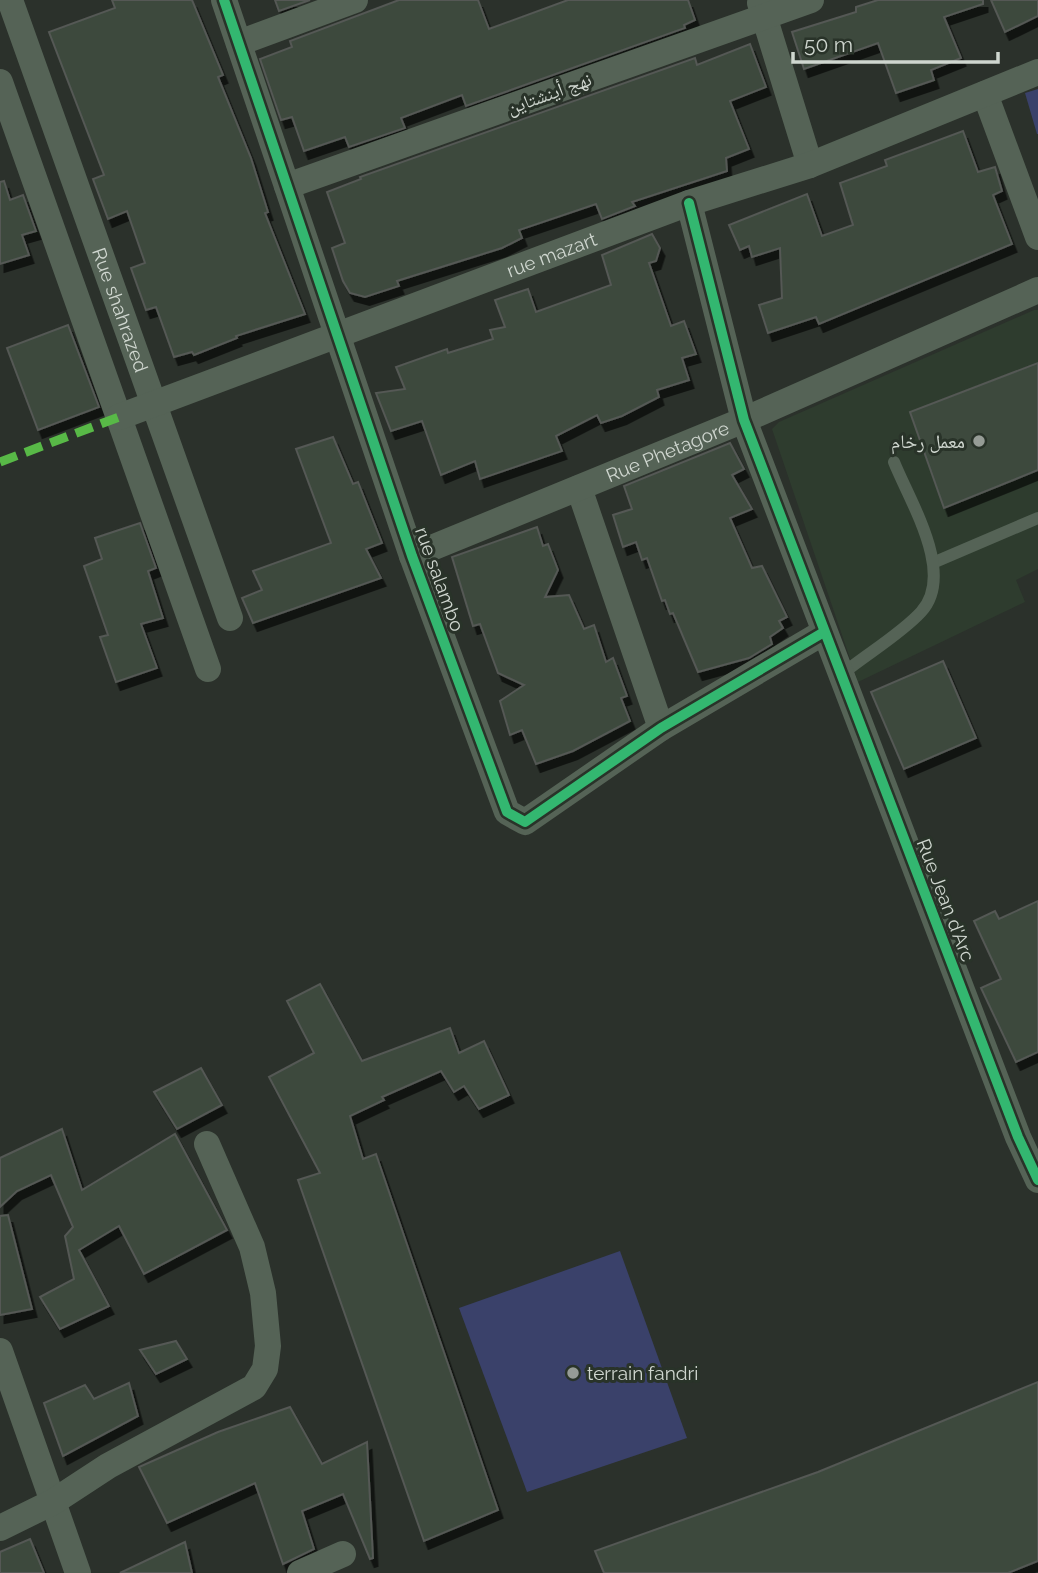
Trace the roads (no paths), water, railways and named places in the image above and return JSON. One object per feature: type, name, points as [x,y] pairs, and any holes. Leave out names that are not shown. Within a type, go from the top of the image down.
[{"type":"street","name":"Rue shahrazed","points":[[10,0],[230,618]]},
{"type":"street","name":"rue salambo","points":[[224,0],[412,556],[507,812],[514,819],[525,822],[661,728],[824,632]]},
{"type":"street","points":[[239,43],[355,0]]},
{"type":"street","name":"نهج أينشتاين","points":[[287,186],[762,8],[811,0]]},
{"type":"street","points":[[762,8],[810,165]]},
{"type":"street","name":"rue mazart","points":[[119,417],[338,332],[689,203],[810,165],[1038,72]]},
{"type":"street","points":[[0,82],[208,669]]},
{"type":"street","points":[[985,94],[1038,237]]},
{"type":"street","name":"Rue Jean d'Arc","points":[[689,203],[744,420],[1013,1124],[1038,1180]]},
{"type":"street","name":"Rue Phetagore","points":[[412,556],[744,420],[1038,290]]},
{"type":"street","points":[[579,488],[661,728]]},
{"type":"street","points":[[0,1528],[53,1502],[108,1466],[254,1387],[265,1369],[268,1346],[262,1293],[252,1247],[207,1144]]},
{"type":"street","points":[[0,1351],[78,1573]]},
{"type":"street","points":[[300,1573],[342,1554]]},
{"type":"lane","points":[[841,675],[922,611],[935,586],[935,562],[894,462]]},
{"type":"lane","points":[[935,562],[1038,518]]},
{"type":"place","name":"معمل رخام","points":[[979,441]]},
{"type":"place","name":"terrain fandri","points":[[573,1373]]}]
